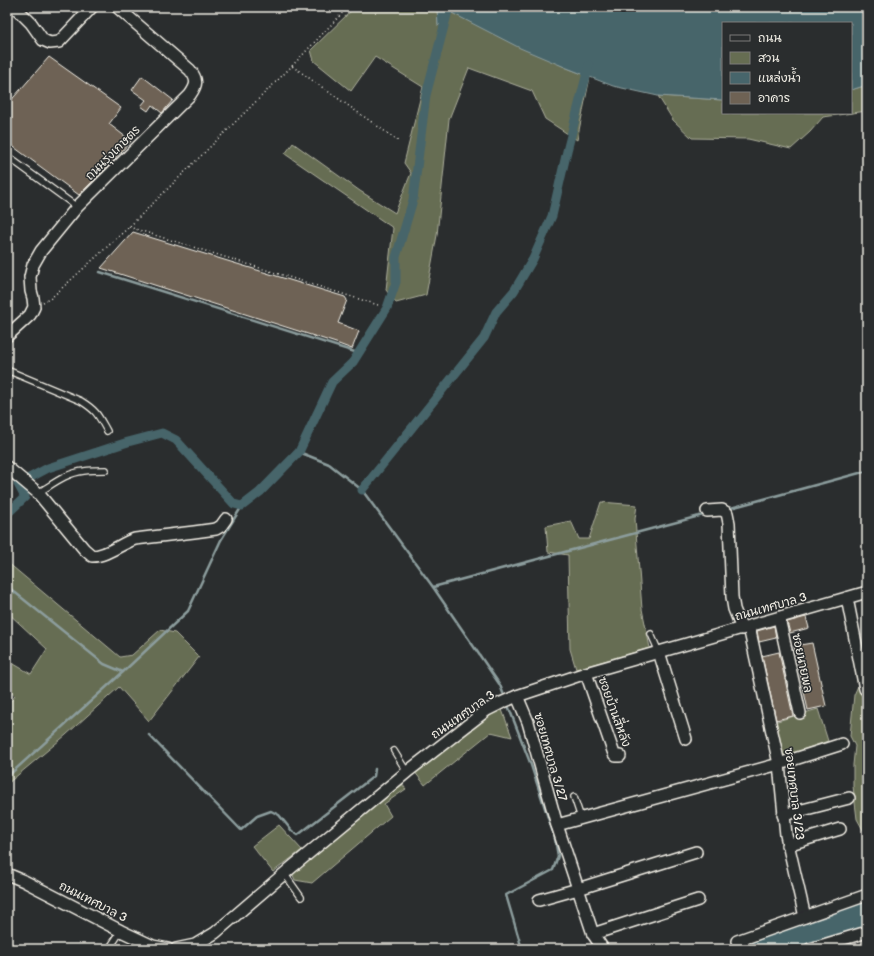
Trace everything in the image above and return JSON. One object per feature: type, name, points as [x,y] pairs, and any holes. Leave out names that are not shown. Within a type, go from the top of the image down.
[{"type":"street","points":[[15,7],[31,23],[43,40],[50,43],[58,42],[92,7]]},
{"type":"street","name":"ถนนรุ่งเกษตร","points":[[34,307],[30,276],[33,265],[41,251],[76,207],[190,95],[195,88],[196,81],[190,70],[117,7]]},
{"type":"street","points":[[7,336],[30,315],[34,307]]},
{"type":"street","points":[[7,467],[34,489],[84,549],[92,556],[107,553],[124,543],[135,539],[217,528],[221,526],[226,519]]},
{"type":"street","name":"ซอยเทศบาล 3/23","points":[[708,511],[722,510],[727,513],[729,523],[732,597],[734,609],[746,628],[779,764],[787,845],[805,917]]},
{"type":"street","name":"ถนนเทศบาล 3","points":[[176,949],[195,945],[214,933],[284,873],[407,772],[487,710],[500,702],[586,673],[867,592]]},
{"type":"street","points":[[847,598],[865,689]]},
{"type":"street","name":"ซอยนายพล","points":[[779,618],[800,713]]},
{"type":"street","points":[[659,652],[686,739]]},
{"type":"street","name":"ซอยบ้านสี่หลัง","points":[[586,673],[614,754],[616,756],[620,756]]},
{"type":"street","name":"ซอยเทศบาล 3/27","points":[[517,696],[528,722],[557,825],[593,934],[604,949]]},
{"type":"street","points":[[557,825],[779,764],[842,744]]},
{"type":"street","points":[[783,814],[849,798]]},
{"type":"street","points":[[787,845],[840,829]]},
{"type":"street","points":[[539,900],[696,852]]},
{"type":"street","name":"ถนนเทศบาล 3","points":[[7,874],[24,881],[153,946],[168,949]]},
{"type":"street","points":[[737,941],[867,895]]},
{"type":"street","points":[[593,934],[698,900]]},
{"type":"street","points":[[810,949],[867,932]]},
{"type":"lane","points":[[77,30],[99,7]]},
{"type":"lane","points":[[7,156],[76,207]]},
{"type":"lane","points":[[7,370],[81,400],[92,407],[98,414],[107,431]]},
{"type":"lane","points":[[34,489],[73,473],[106,470]]},
{"type":"lane","points":[[651,634],[659,652]]},
{"type":"lane","points":[[394,751],[407,772]]},
{"type":"lane","points":[[574,796],[581,818]]},
{"type":"lane","points":[[284,873],[301,897]]},
{"type":"lane","points":[[109,949],[121,931]]},
{"type":"path","points":[[34,307],[50,299],[129,227],[292,66],[348,7]]},
{"type":"path","points":[[292,66],[400,142]]},
{"type":"path","points":[[129,227],[378,305]]},
{"type":"green space","points":[[353,7],[437,7],[438,25],[452,13],[567,68],[590,77],[577,140],[545,119],[532,91],[469,68],[449,119],[437,235],[426,295],[396,303],[386,290],[393,228],[285,154],[293,143],[360,191],[395,213],[411,173],[404,163],[423,87],[375,57],[351,91],[314,61],[311,50],[353,9]]},
{"type":"green space","points":[[867,85],[867,111],[852,113],[852,90]]},
{"type":"green space","points":[[658,96],[722,100],[722,114],[845,114],[823,117],[810,132],[791,149],[748,139],[692,138],[673,120]]},
{"type":"green space","points":[[601,502],[637,505],[635,519],[642,609],[650,648],[576,669],[570,649],[568,555],[548,552],[546,526],[571,521],[579,539],[589,539]]},
{"type":"green space","points":[[7,562],[120,657],[132,655],[160,630],[175,633],[199,657],[149,721],[119,687],[66,735],[7,784],[7,706],[15,696],[7,689],[7,660],[31,674],[47,649],[7,612]]},
{"type":"green space","points":[[855,669],[867,673],[867,837],[857,819],[853,786],[855,746],[850,736],[854,695],[858,686]]},
{"type":"green space","points":[[501,707],[512,737],[491,732],[425,785],[414,771]]},
{"type":"green space","points":[[818,709],[828,741],[782,757],[774,722]]},
{"type":"green space","points":[[401,783],[406,789],[384,804],[391,816],[312,883],[295,880],[292,873]]},
{"type":"green space","points":[[279,825],[302,850],[273,872],[252,846]]},
{"type":"water","points":[[437,7],[867,7],[867,85],[852,90],[852,22],[722,22],[722,100],[658,96],[613,86],[520,48],[452,13],[438,26]]},
{"type":"water","points":[[867,898],[867,927],[798,949],[722,949],[832,915],[846,905]]},
{"type":"building","points":[[49,57],[121,108],[109,124],[131,141],[79,195],[7,142],[7,105]]},
{"type":"building","points":[[142,76],[173,100],[162,113],[152,105],[148,111],[141,106],[146,100],[132,90]]},
{"type":"building","points":[[133,232],[345,297],[347,300],[338,323],[359,331],[352,349],[101,268]]},
{"type":"building","points":[[806,617],[809,628],[790,633],[787,622]]},
{"type":"building","points":[[774,626],[776,638],[759,642],[757,631]]},
{"type":"building","points":[[812,643],[826,706],[808,710],[794,646]]},
{"type":"building","points":[[779,652],[793,716],[776,720],[762,656]]},
{"type":"waterway","points":[[7,514],[25,497],[18,484],[48,468],[128,442],[162,433],[176,440],[234,504],[242,506],[260,492],[299,452],[332,382],[353,362],[387,308],[396,282],[396,257],[413,200],[426,95],[449,7]]},
{"type":"waterway","points":[[362,490],[484,338],[496,312],[514,291],[533,259],[552,216],[589,65]]},
{"type":"waterway","points":[[100,272],[358,353]]},
{"type":"waterway","points":[[299,452],[329,464],[362,490],[433,587],[500,685],[503,693]]},
{"type":"waterway","points":[[727,509],[867,471]]},
{"type":"waterway","points":[[7,475],[18,484]]},
{"type":"waterway","points":[[7,586],[104,664],[123,672],[188,611],[221,540],[242,506]]},
{"type":"waterway","points":[[433,587],[707,514]]},
{"type":"waterway","points":[[7,777],[123,672]]},
{"type":"waterway","points":[[509,708],[531,765],[555,839],[558,856],[553,870],[506,895],[522,949]]},
{"type":"waterway","points":[[149,735],[241,830],[257,816],[271,811],[279,815],[292,831],[298,835],[374,776],[375,769]]}]
